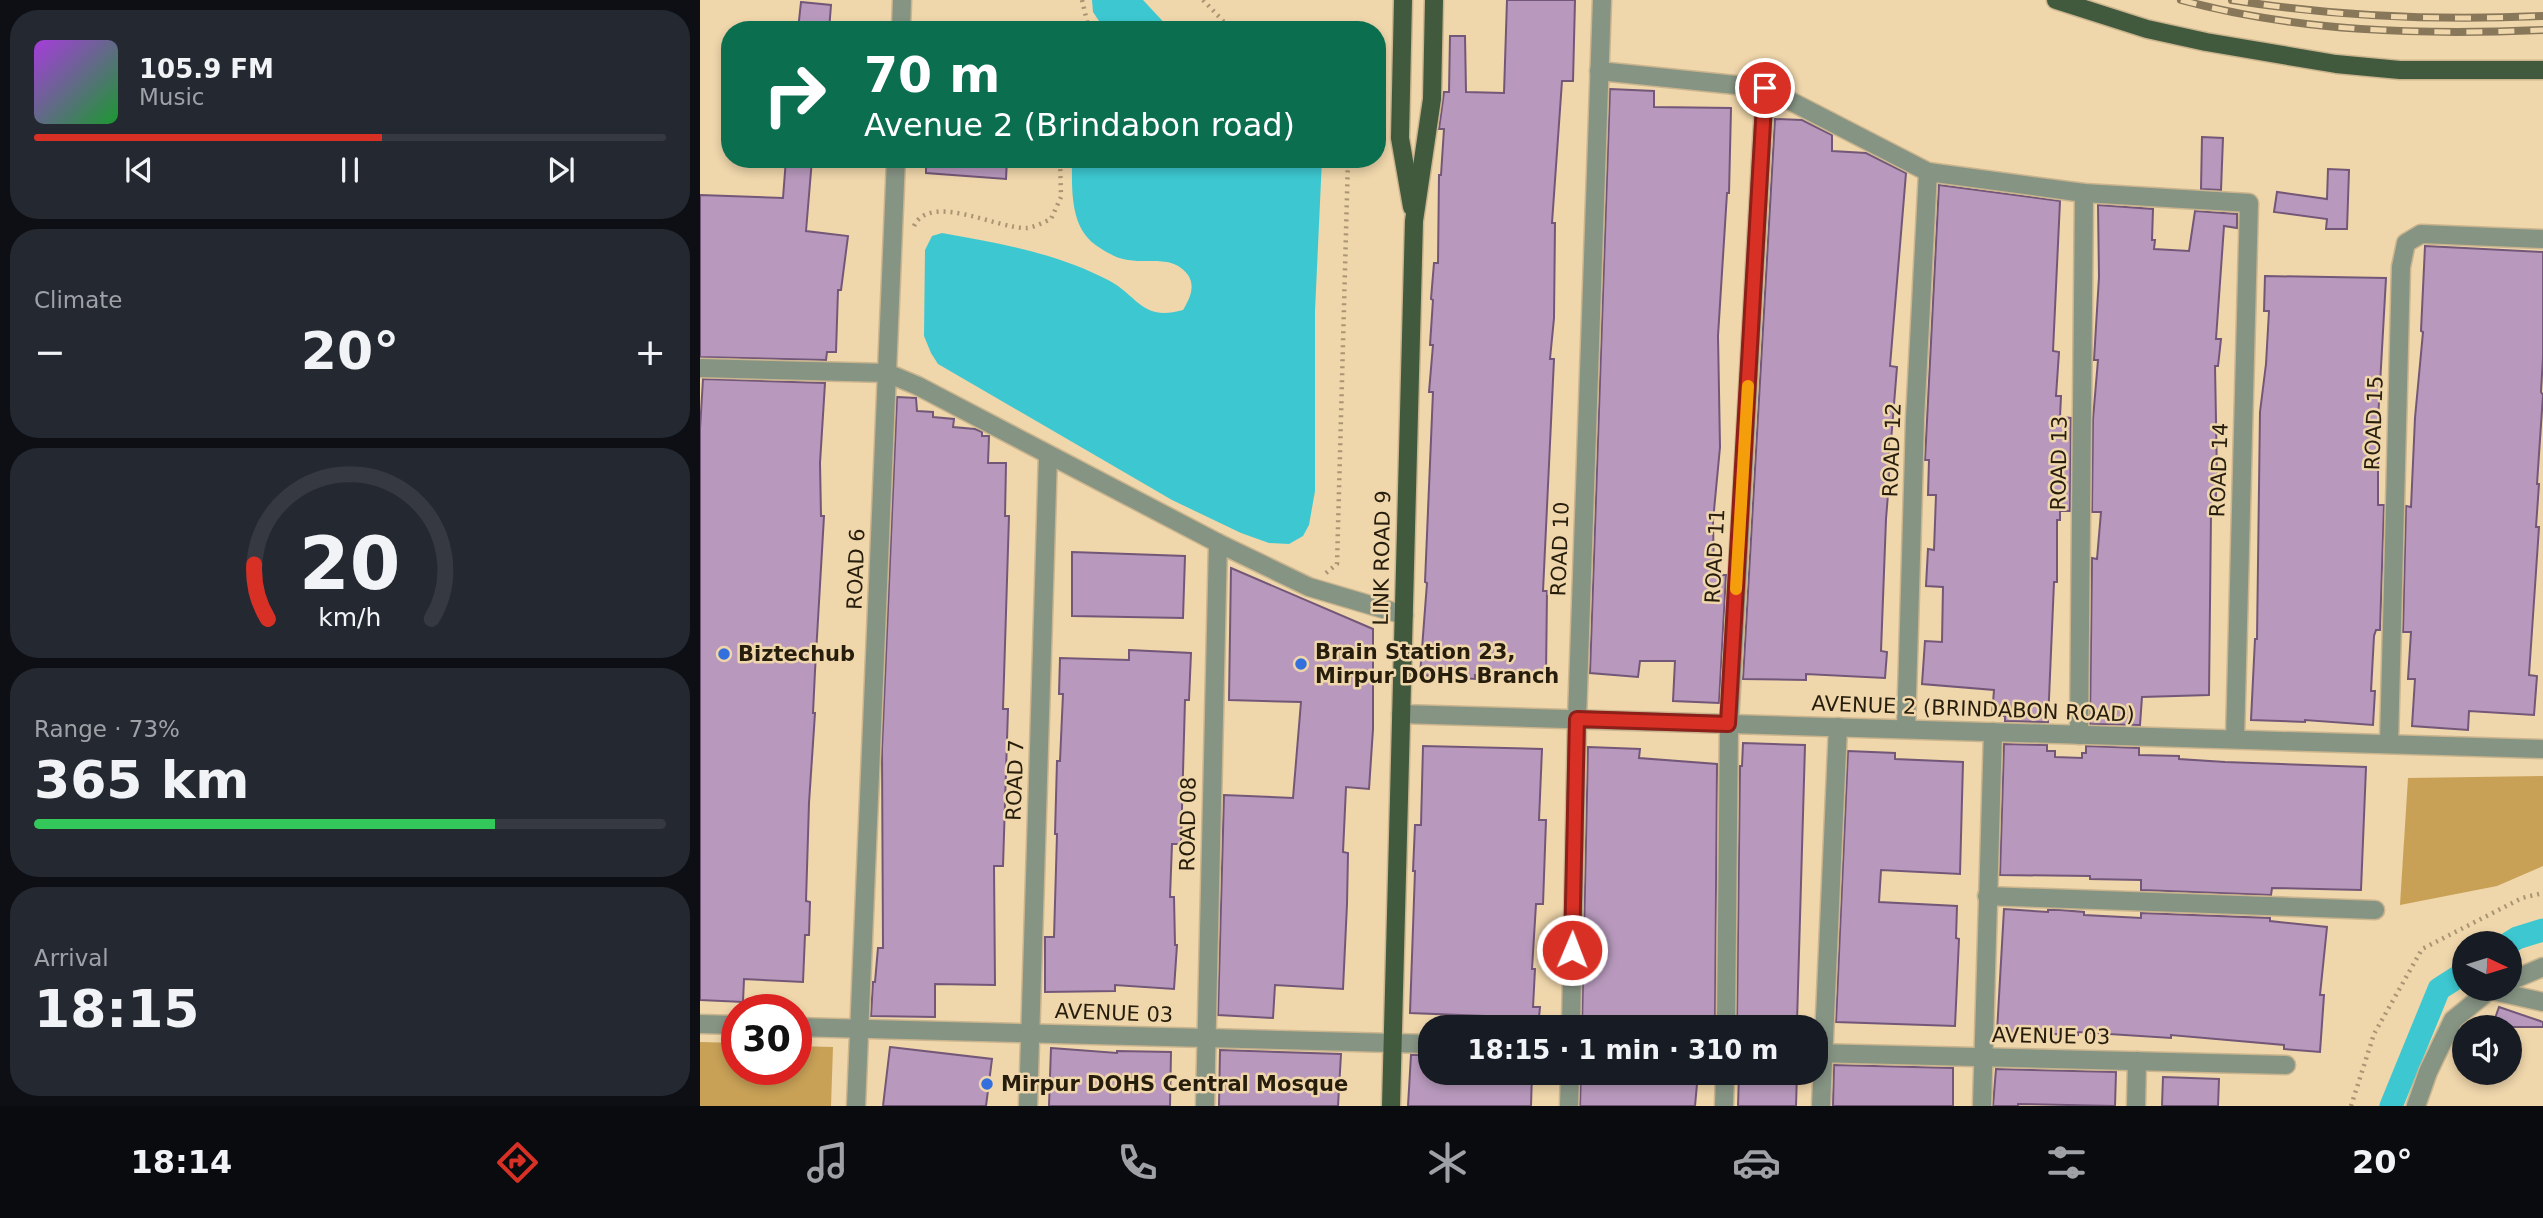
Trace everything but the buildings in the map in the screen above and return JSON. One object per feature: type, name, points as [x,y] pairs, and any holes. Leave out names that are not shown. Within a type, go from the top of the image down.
[{"type":"main road","name":"LINK ROAD 9","points":[[1403,0],[1400,138],[1414,221]]},
{"type":"main road","name":"LINK ROAD 9","points":[[1391,1106],[1414,221],[1432,99],[1434,0]]},
{"type":"main road","points":[[2056,0],[2147,29],[2336,64],[2400,70],[2543,70]]},
{"type":"street","points":[[901,21],[902,0]]},
{"type":"street","name":"ROAD 10","points":[[1571,1015],[1577,719],[1602,0]]},
{"type":"street","points":[[1599,71],[1765,88],[1928,172],[2084,193]]},
{"type":"street","name":"ROAD 11","points":[[1726,1015],[1728,724],[1765,88]]},
{"type":"street","name":"ROAD 6","points":[[856,1106],[896,168]]},
{"type":"street","name":"ROAD 12","points":[[1906,729],[1915,419],[1928,172]]},
{"type":"street","name":"ROAD 14","points":[[2084,193],[2249,203],[2235,739]]},
{"type":"street","name":"ROAD 13","points":[[2079,734],[2084,193]]},
{"type":"street","name":"ROAD 15","points":[[2389,744],[2401,267],[2406,243],[2421,234],[2543,239]]},
{"type":"street","points":[[700,368],[887,373],[918,386],[1218,543],[1309,587],[1404,614]]},
{"type":"street","name":"ROAD 7","points":[[1028,1106],[1048,455]]},
{"type":"street","name":"ROAD 08","points":[[1205,1106],[1218,543]]},
{"type":"street","name":"AVENUE 2 (BRINDABON ROAD)","points":[[1401,714],[2543,749]]},
{"type":"street","points":[[1821,1015],[1838,727]]},
{"type":"street","points":[[1982,1106],[1993,732]]},
{"type":"street","points":[[1987,896],[2375,910]]},
{"type":"street","points":[[2522,976],[2543,967]]},
{"type":"street","points":[[2522,997],[2543,1002]]},
{"type":"street","points":[[2416,1106],[2428,1072],[2453,1020],[2476,1001]]},
{"type":"street","points":[[700,1024],[721,1025]]},
{"type":"street","name":"AVENUE 03","points":[[812,1027],[1418,1044]]},
{"type":"street","name":"AVENUE 03","points":[[1828,1053],[2286,1065]]},
{"type":"street","points":[[2136,1106],[2137,1061]]},
{"type":"street","points":[[1569,1106],[1570,1085]]},
{"type":"street","points":[[1724,1106],[1725,1085]]},
{"type":"street","points":[[1820,1085],[1821,1106]]},
{"type":"path","points":[[1082,0],[1087,21]]},
{"type":"path","points":[[1203,0],[1224,21]]},
{"type":"path","points":[[911,233],[916,221],[930,211],[956,213],[1027,229],[1051,219],[1061,197],[1060,168]]},
{"type":"path","points":[[1309,587],[1337,564],[1348,168]]},
{"type":"path","points":[[2351,1106],[2374,1034],[2422,949],[2522,898],[2543,893]]},
{"type":"shaded area","points":[[2543,776],[2543,866],[2497,886],[2400,905],[2408,778]]},
{"type":"shaded area","points":[[700,1042],[721,1043],[721,1085],[812,1085],[812,1046],[833,1047],[831,1106],[700,1106]]},
{"type":"water","points":[[1092,0],[1143,0],[1163,21],[1099,21],[1093,12]]},
{"type":"water","points":[[1072,168],[1322,168],[1315,311],[1315,491],[1309,525],[1303,536],[1289,544],[1269,543],[1241,533],[1172,500],[938,364],[924,336],[925,250],[932,236],[942,233],[1048,256],[1108,280],[1149,310],[1169,313],[1183,310],[1192,289],[1188,275],[1182,268],[1166,262],[1119,258],[1098,247],[1081,229],[1072,189]]},
{"type":"waterway","points":[[2522,936],[2543,930]]},
{"type":"waterway","points":[[2391,1106],[2439,989],[2452,981]]},
{"type":"railway","points":[[2181,0],[2270,19],[2360,29],[2452,32],[2543,30]]},
{"type":"railway","points":[[2232,0],[2387,16],[2543,16]]},
{"type":"slow traffic","points":[[1736,589],[1748,386]]},
{"type":"place","name":"Biztechub","points":[[724,654]]},
{"type":"place","name":"Brain Station 23, Mirpur DOHS Branch","points":[[1301,664]]},
{"type":"place","name":"Mirpur DOHS Central Mosque","points":[[987,1084]]},
{"type":"route","points":[[1572,950],[1577,719],[1728,724],[1765,88]]}]
